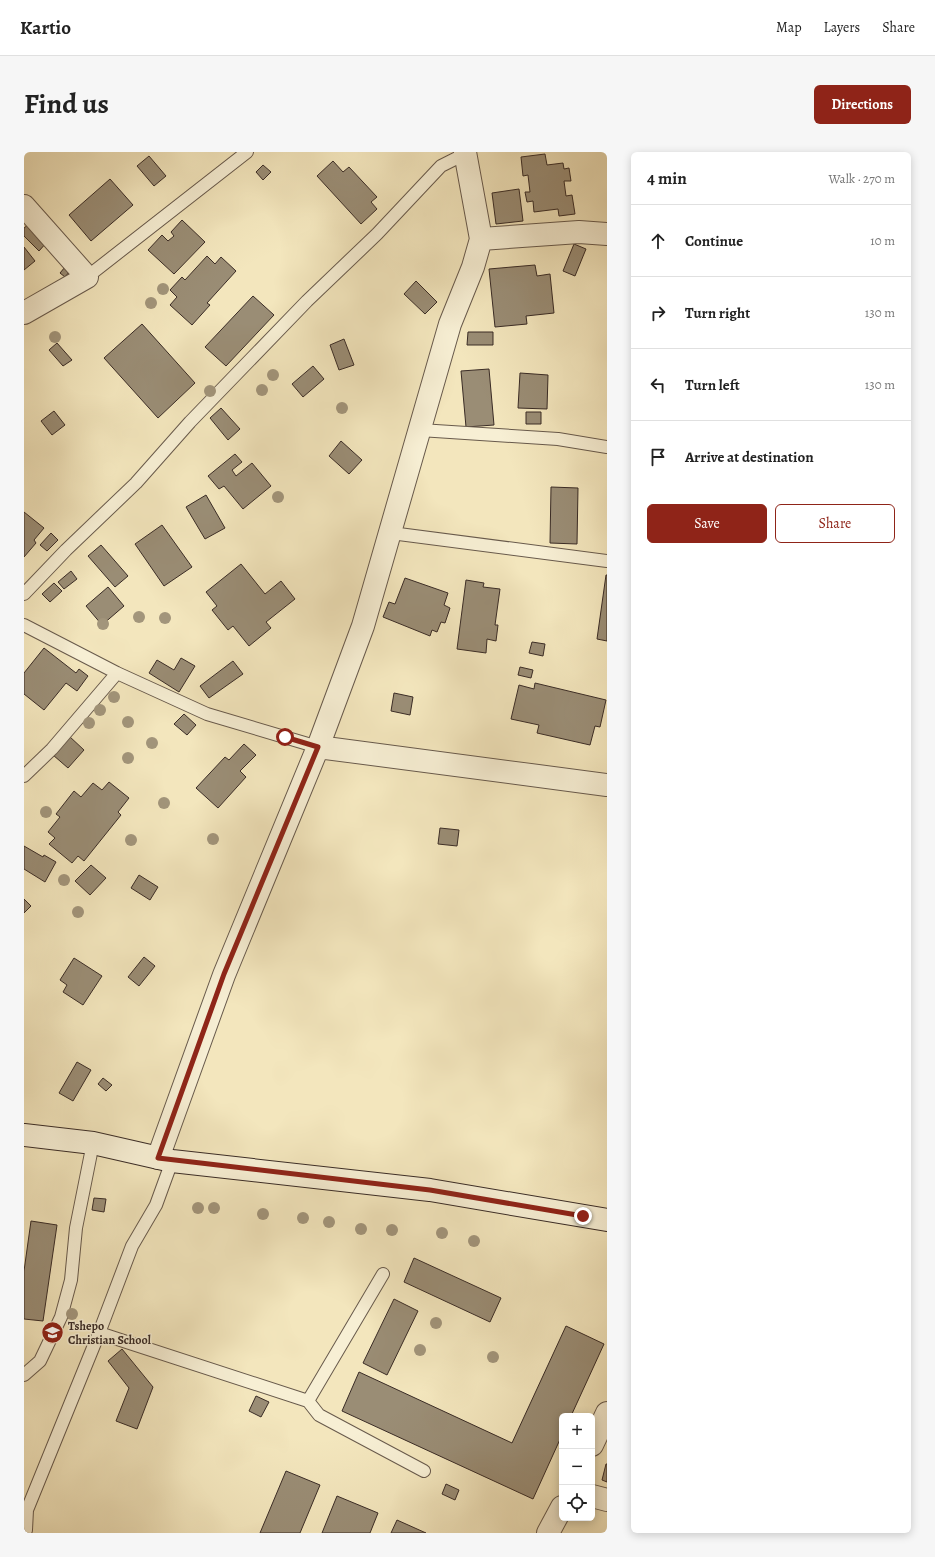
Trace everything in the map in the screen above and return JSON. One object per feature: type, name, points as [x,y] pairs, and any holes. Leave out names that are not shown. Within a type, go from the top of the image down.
[{"type":"street","points":[[165,1159],[224,974],[318,747],[363,626],[391,534],[450,324],[473,267],[481,239],[465,153]]},
{"type":"street","points":[[24,206],[87,277],[24,313]]},
{"type":"street","points":[[481,239],[579,232],[607,234]]},
{"type":"street","points":[[318,747],[607,785]]},
{"type":"street","points":[[24,1135],[93,1143],[165,1159],[430,1190],[607,1220]]},
{"type":"street","points":[[595,1439],[607,1413]]},
{"type":"street","points":[[595,1497],[607,1500]]},
{"type":"street","points":[[548,1533],[559,1513]]},
{"type":"lane","points":[[87,277],[247,152]]},
{"type":"lane","points":[[24,594],[66,550],[136,483],[190,422],[441,166],[465,153]]},
{"type":"lane","points":[[420,430],[558,439],[607,447]]},
{"type":"lane","points":[[391,534],[607,561]]},
{"type":"lane","points":[[24,625],[117,673],[207,714],[318,747]]},
{"type":"lane","points":[[24,776],[52,749],[117,673]]},
{"type":"lane","points":[[24,1375],[40,1361],[61,1317],[71,1280],[76,1228],[93,1143]]},
{"type":"lane","points":[[26,1530],[27,1510],[99,1333],[132,1246],[156,1205],[165,1159]]},
{"type":"lane","points":[[308,1400],[383,1274]]},
{"type":"lane","points":[[99,1333],[308,1400],[319,1415],[424,1471]]},
{"type":"building","points":[[545,154],[547,165],[563,163],[564,169],[569,168],[571,181],[564,181],[566,196],[572,195],[575,214],[559,216],[558,209],[534,212],[533,201],[527,202],[525,192],[530,192],[528,175],[523,176],[521,157]]},
{"type":"building","points":[[149,156],[166,176],[154,186],[137,166]]},
{"type":"building","points":[[333,161],[343,172],[349,167],[377,197],[371,202],[377,209],[361,224],[317,176]]},
{"type":"building","points":[[263,165],[271,172],[263,180],[256,172]]},
{"type":"building","points":[[110,179],[133,205],[91,241],[69,215]]},
{"type":"building","points":[[519,189],[523,221],[496,224],[492,193]]},
{"type":"building","points":[[182,220],[205,242],[174,274],[148,250],[162,235],[168,241],[174,236],[171,232]]},
{"type":"building","points":[[29,224],[47,242],[39,251],[24,236],[24,228]]},
{"type":"building","points":[[574,244],[586,249],[575,276],[563,271]]},
{"type":"building","points":[[24,247],[35,261],[24,270]]},
{"type":"building","points":[[207,256],[215,264],[221,257],[236,271],[207,303],[210,305],[192,325],[170,305],[177,297],[170,290],[182,277],[185,280]]},
{"type":"building","points":[[535,265],[537,276],[550,274],[554,313],[526,316],[527,324],[495,327],[489,269]]},
{"type":"building","points":[[65,267],[70,271],[65,277],[60,273]]},
{"type":"building","points":[[416,281],[437,302],[425,314],[404,294]]},
{"type":"building","points":[[253,296],[274,315],[226,366],[205,347]]},
{"type":"building","points":[[142,324],[195,383],[158,418],[104,358]]},
{"type":"building","points":[[468,332],[493,332],[493,345],[467,345]]},
{"type":"building","points":[[344,339],[354,365],[339,370],[330,345]]},
{"type":"building","points":[[57,343],[72,360],[63,366],[49,350]]},
{"type":"building","points":[[313,366],[324,379],[303,397],[292,384]]},
{"type":"building","points":[[489,369],[494,425],[466,427],[461,371]]},
{"type":"building","points":[[520,373],[548,375],[547,409],[518,408]]},
{"type":"building","points":[[221,408],[240,429],[228,440],[210,418]]},
{"type":"building","points":[[54,411],[65,425],[52,435],[41,421]]},
{"type":"building","points":[[526,412],[541,412],[541,424],[526,424]]},
{"type":"building","points":[[341,441],[362,460],[349,474],[329,456]]},
{"type":"building","points":[[235,454],[242,462],[232,470],[236,476],[252,463],[271,486],[243,509],[224,486],[219,489],[208,476]]},
{"type":"building","points":[[551,487],[578,488],[577,544],[550,543]]},
{"type":"building","points":[[206,495],[225,528],[205,539],[186,507]]},
{"type":"building","points":[[24,512],[44,528],[34,540],[36,543],[24,557]]},
{"type":"building","points":[[162,525],[192,567],[164,586],[135,544]]},
{"type":"building","points":[[51,533],[58,540],[47,551],[40,545]]},
{"type":"building","points":[[101,545],[128,576],[115,587],[88,556]]},
{"type":"building","points":[[241,564],[265,594],[281,581],[295,599],[266,622],[271,628],[249,646],[233,626],[228,630],[212,610],[217,606],[206,592]]},
{"type":"building","points":[[71,571],[77,579],[64,589],[58,582]]},
{"type":"building","points":[[607,575],[607,641],[597,639]]},
{"type":"building","points":[[405,578],[448,593],[444,605],[450,608],[445,623],[441,622],[437,632],[432,630],[430,636],[383,617],[389,602],[395,604]]},
{"type":"building","points":[[466,580],[484,583],[483,587],[500,589],[495,625],[498,625],[496,641],[487,639],[486,653],[457,649]]},
{"type":"building","points":[[54,583],[62,591],[50,602],[42,594]]},
{"type":"building","points":[[108,587],[124,606],[102,625],[86,606]]},
{"type":"building","points":[[532,642],[545,644],[543,656],[529,653]]},
{"type":"building","points":[[44,648],[76,673],[79,669],[88,676],[77,691],[66,683],[44,710],[24,694],[24,673]]},
{"type":"building","points":[[181,658],[195,666],[179,692],[149,673],[157,660],[174,670]]},
{"type":"building","points":[[233,661],[243,674],[209,698],[200,686]]},
{"type":"building","points":[[520,667],[533,670],[531,678],[518,675]]},
{"type":"building","points":[[535,683],[606,700],[600,727],[595,726],[590,745],[537,733],[539,725],[511,719],[519,685],[534,689]]},
{"type":"building","points":[[394,693],[413,697],[410,715],[391,711]]},
{"type":"building","points":[[184,714],[196,725],[187,735],[174,724]]},
{"type":"building","points":[[69,736],[84,750],[68,768],[53,755]]},
{"type":"building","points":[[244,744],[256,755],[240,771],[246,777],[218,808],[196,788],[225,757],[229,760]]},
{"type":"building","points":[[109,782],[129,798],[118,812],[121,815],[84,861],[78,856],[72,863],[49,844],[55,838],[48,832],[60,817],[56,814],[74,791],[81,797],[93,783],[102,790]]},
{"type":"building","points":[[440,828],[459,830],[457,846],[438,844]]},
{"type":"building","points":[[24,846],[43,857],[44,855],[56,862],[45,882],[24,869]]},
{"type":"building","points":[[91,865],[106,878],[90,895],[75,881]]},
{"type":"building","points":[[139,875],[158,887],[150,900],[131,888]]},
{"type":"building","points":[[24,899],[31,906],[24,913]]},
{"type":"building","points":[[144,957],[155,966],[139,986],[128,977]]},
{"type":"building","points":[[74,958],[102,976],[83,1005],[63,992],[67,985],[60,980]]},
{"type":"building","points":[[77,1062],[91,1070],[73,1101],[59,1093]]},
{"type":"building","points":[[103,1078],[112,1085],[106,1091],[98,1084]]},
{"type":"building","points":[[94,1198],[106,1199],[104,1212],[92,1210]]},
{"type":"building","points":[[31,1221],[57,1225],[43,1321],[24,1319],[24,1271]]},
{"type":"building","points":[[414,1258],[501,1298],[490,1322],[404,1282]]},
{"type":"building","points":[[394,1299],[418,1311],[387,1375],[363,1363]]},
{"type":"building","points":[[566,1326],[604,1344],[572,1413],[559,1413],[559,1442],[533,1499],[342,1411],[359,1372],[512,1443]]},
{"type":"building","points":[[122,1349],[153,1387],[137,1429],[116,1421],[129,1388],[108,1361]]},
{"type":"building","points":[[256,1396],[269,1402],[261,1417],[249,1411]]},
{"type":"building","points":[[607,1464],[607,1482],[602,1480]]},
{"type":"building","points":[[286,1471],[320,1485],[300,1533],[260,1533]]},
{"type":"building","points":[[446,1484],[459,1490],[455,1500],[442,1494]]},
{"type":"building","points":[[337,1496],[378,1513],[370,1533],[322,1533]]},
{"type":"building","points":[[397,1520],[426,1533],[391,1533]]},
{"type":"place","name":"Tshepo Christian School","points":[[52,1333]]},
{"type":"route","points":[[285,737],[318,747],[224,974],[158,1158],[172,1161],[430,1190],[583,1216]]}]
